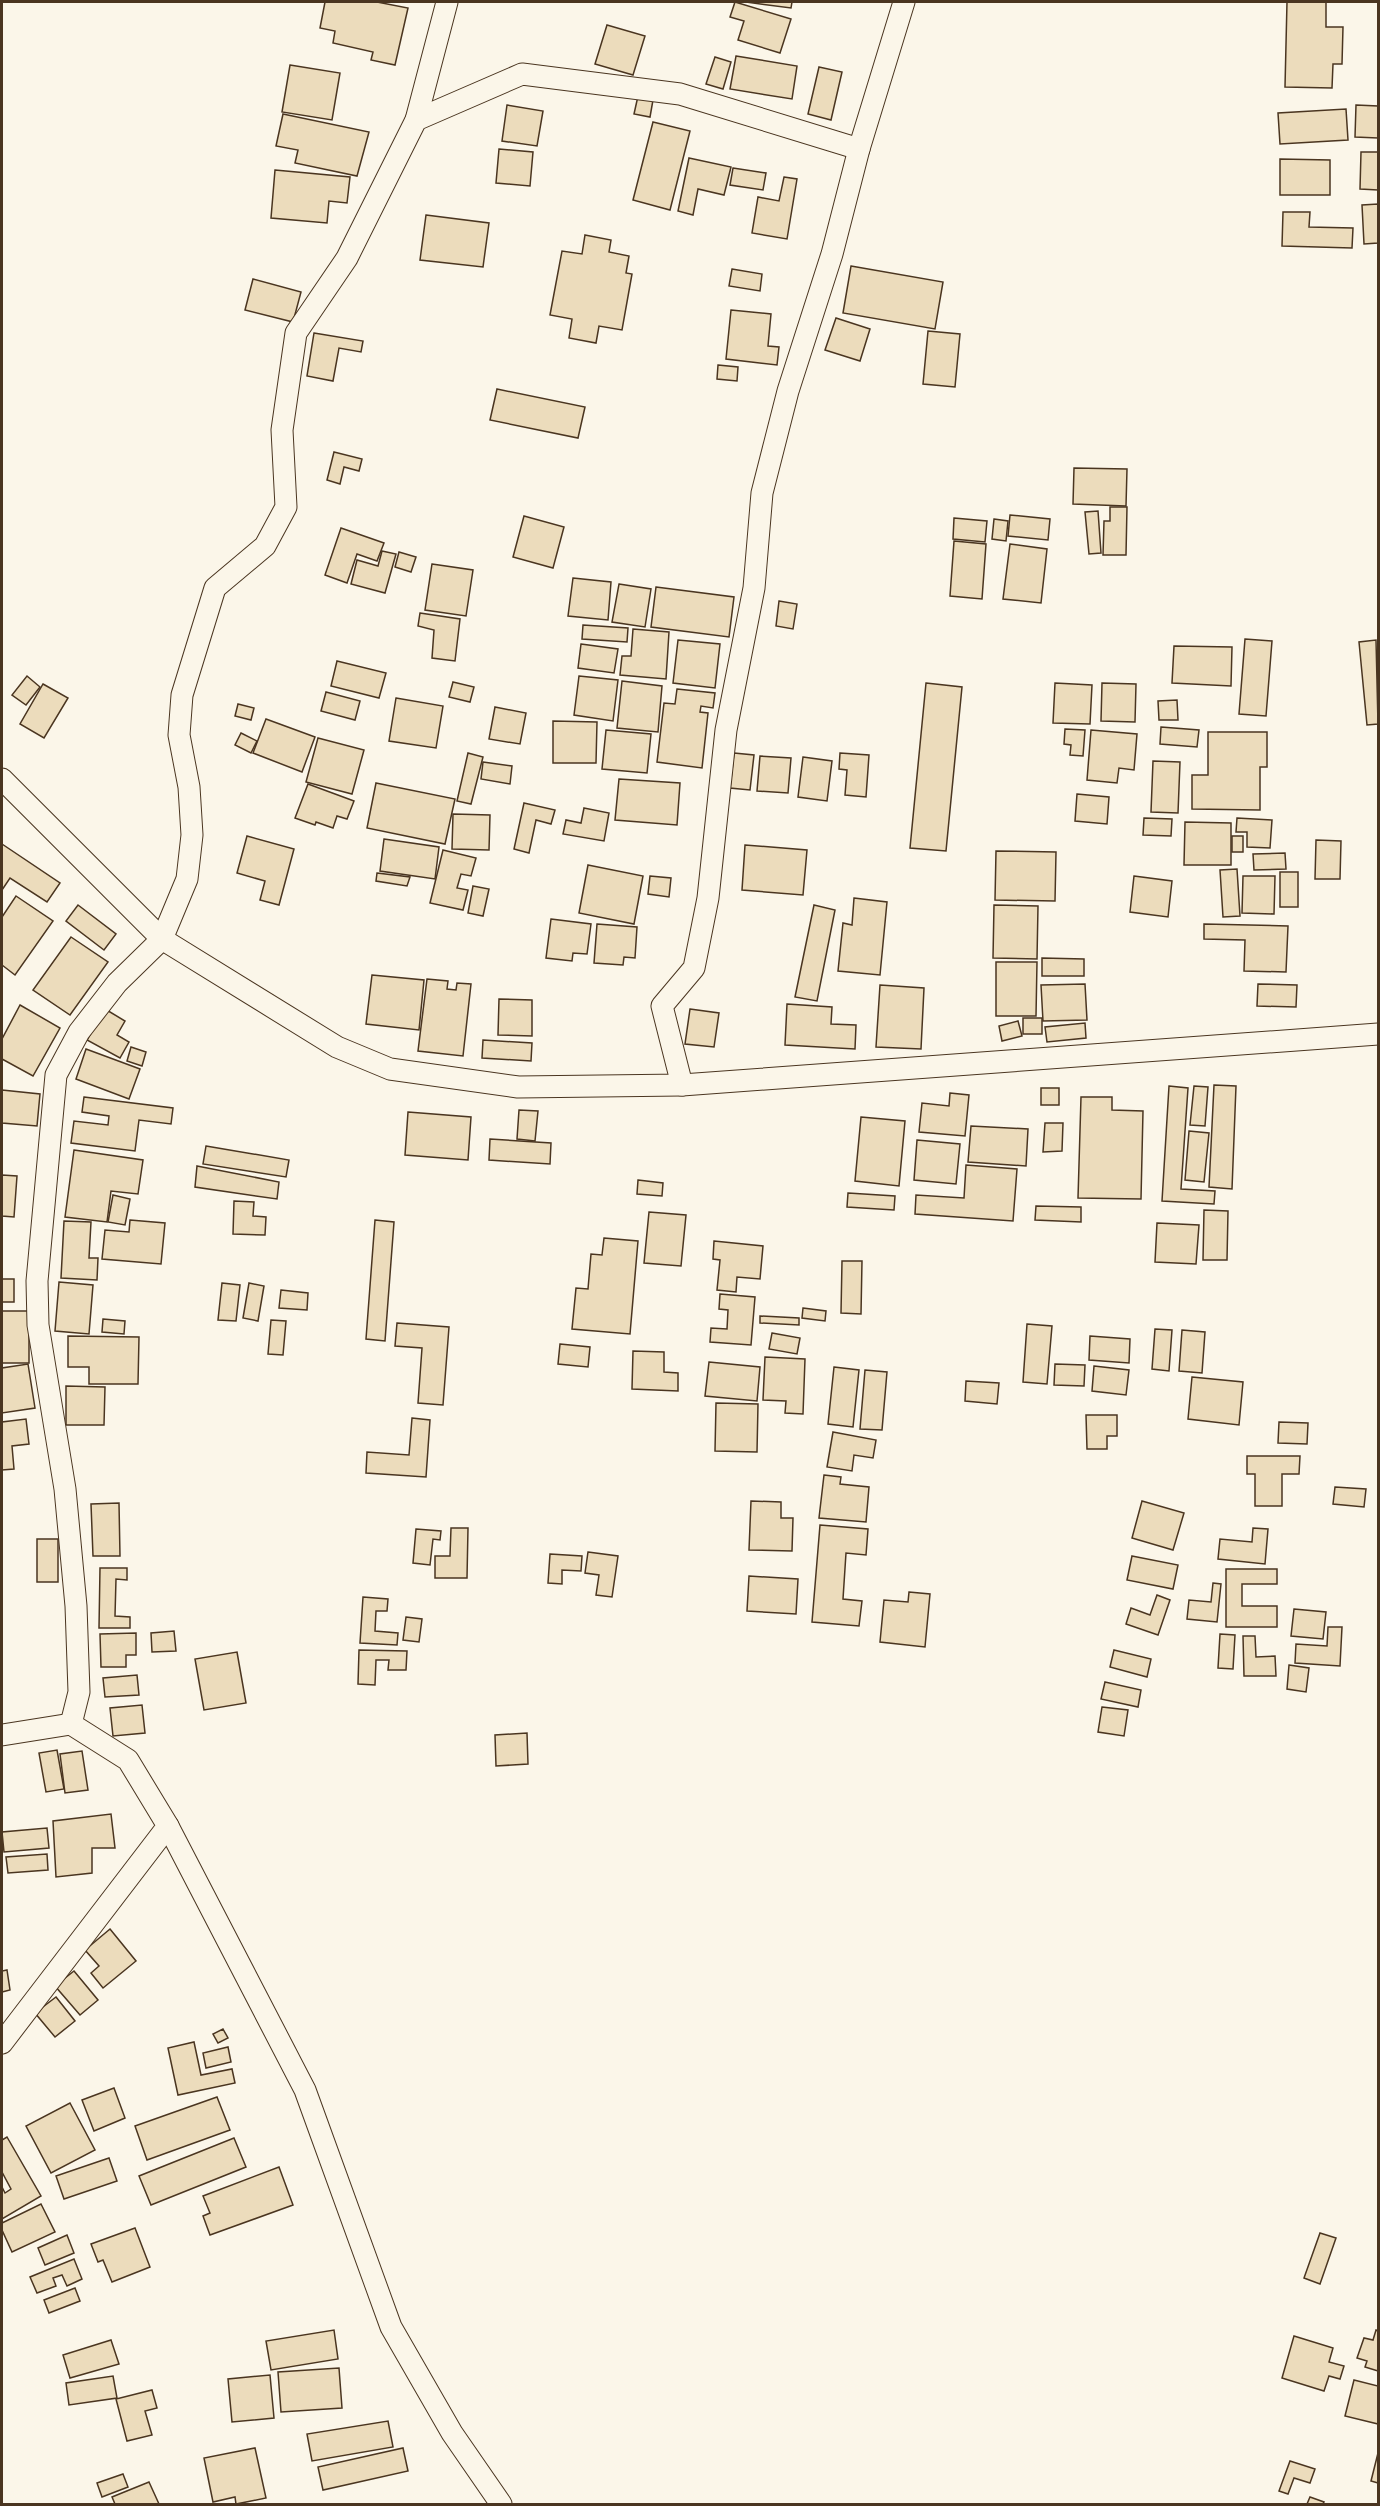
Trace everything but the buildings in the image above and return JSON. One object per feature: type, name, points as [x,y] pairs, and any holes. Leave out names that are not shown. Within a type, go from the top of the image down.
[{"type":"street","points":[[71,1724],[80,1692],[76,1606],[65,1489],[38,1325],[37,1281],[56,1075],[79,1032],[117,982],[162,939],[187,879],[192,835],[189,787],[179,735],[182,695],[215,588],[264,546],[286,507],[282,430],[296,333],[347,258],[416,120],[447,2]]},
{"type":"street","points":[[682,1085],[662,1006],[694,968],[708,898],[726,730],[754,588],[762,493],[788,391],[832,254],[860,149],[904,2]]},
{"type":"street","points":[[416,120],[522,74],[680,94],[860,149]]},
{"type":"street","points":[[2,779],[162,939],[337,1047],[390,1070],[518,1086],[682,1085],[1378,1034]]},
{"type":"street","points":[[2,1735],[71,1724],[128,1760],[168,1826],[305,2090],[391,2327],[452,2433],[501,2505]]},
{"type":"street","points":[[2,2043],[168,1826]]}]
